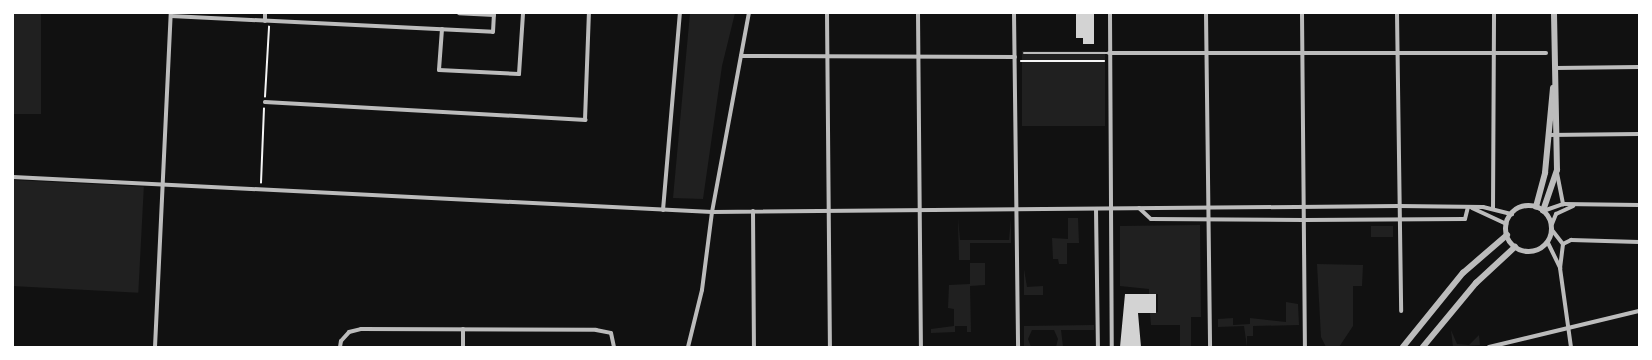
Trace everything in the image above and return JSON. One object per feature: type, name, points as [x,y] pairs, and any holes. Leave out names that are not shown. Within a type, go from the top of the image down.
[{"type":"street","points":[[226,13],[226,19]]},
{"type":"street","points":[[265,13],[265,21]]},
{"type":"street","points":[[156,347],[171,14],[226,19],[493,32],[494,14],[459,13]]},
{"type":"street","points":[[442,29],[440,70],[519,74],[522,13]]},
{"type":"street","points":[[265,102],[585,120],[589,13]]},
{"type":"street","points":[[663,210],[680,13]]},
{"type":"street","points":[[688,347],[702,290],[712,212],[749,13]]},
{"type":"street","points":[[827,13],[830,211],[830,347]]},
{"type":"street","points":[[918,13],[921,347]]},
{"type":"street","points":[[1014,13],[1018,347]]},
{"type":"street","points":[[1110,13],[1109,61],[1112,347]]},
{"type":"street","points":[[1206,13],[1210,347]]},
{"type":"street","points":[[1302,13],[1305,347]]},
{"type":"street","points":[[1397,13],[1398,218],[1401,311]]},
{"type":"street","points":[[1493,209],[1494,13]]},
{"type":"street","points":[[1536,207],[1545,173],[1548,135],[1553,109],[1555,68],[1554,13]]},
{"type":"street","points":[[1109,53],[1546,53]]},
{"type":"street","points":[[741,56],[918,55],[1015,59]]},
{"type":"street","points":[[1555,68],[1639,67]]},
{"type":"street","points":[[1553,109],[1557,135],[1557,170],[1563,204]]},
{"type":"street","points":[[1548,135],[1639,134]]},
{"type":"street","points":[[1543,211],[1557,170]]},
{"type":"street","points":[[13,177],[712,212],[1398,206],[1468,207],[1493,209],[1512,214]]},
{"type":"street","points":[[1543,211],[1563,204],[1574,206],[1639,205]]},
{"type":"street","points":[[1560,268],[1548,243],[1552,230],[1552,224],[1556,214],[1574,206]]},
{"type":"street","points":[[1139,208],[1151,220],[1304,220],[1398,218],[1465,219],[1468,207]]},
{"type":"street","points":[[1468,207],[1507,224]]},
{"type":"street","points":[[1548,243],[1533,251],[1515,247],[1507,235],[1507,224],[1512,214],[1524,207],[1536,207],[1543,211],[1552,224]]},
{"type":"street","points":[[1096,209],[1098,347]]},
{"type":"street","points":[[753,211],[754,347]]},
{"type":"street","points":[[1552,230],[1563,244],[1560,268],[1571,347]]},
{"type":"street","points":[[1402,347],[1463,273],[1507,235]]},
{"type":"street","points":[[1563,244],[1572,240],[1639,242]]},
{"type":"street","points":[[1423,347],[1476,283],[1515,247]]},
{"type":"street","points":[[1489,347],[1639,311]]},
{"type":"street","points":[[340,347],[349,332],[361,329],[596,330],[611,333],[614,347]]},
{"type":"street","points":[[463,329],[464,347]]},
{"type":"lane","points":[[1024,53],[1109,53]]},
{"type":"path","points":[[1015,59],[1109,61]]},
{"type":"shaded area","points":[[13,13],[41,13],[41,114],[13,114]]},
{"type":"shaded area","points":[[690,13],[735,13],[722,66],[703,199],[673,198]]},
{"type":"shaded area","points":[[1022,51],[1105,51],[1105,126],[1022,126]]},
{"type":"shaded area","points":[[13,180],[144,187],[138,293],[13,286]]},
{"type":"shaded area","points":[[958,218],[960,240],[1009,240],[1011,219],[1011,243],[970,243],[970,260],[959,260]]},
{"type":"shaded area","points":[[1068,218],[1078,218],[1079,243],[1067,243],[1067,264],[1059,264],[1058,259],[1053,259],[1052,238],[1068,239]]},
{"type":"shaded area","points":[[1200,225],[1201,317],[1191,317],[1191,347],[1180,347],[1180,325],[1151,325],[1150,313],[1158,312],[1158,294],[1149,294],[1149,289],[1120,286],[1120,226]]},
{"type":"shaded area","points":[[1371,226],[1393,226],[1393,237],[1371,237]]},
{"type":"shaded area","points":[[970,263],[985,263],[985,285],[970,286],[971,332],[967,332],[967,326],[955,326],[955,332],[931,333],[931,329],[954,326],[954,309],[948,308],[949,285],[970,284]]},
{"type":"shaded area","points":[[1317,264],[1363,265],[1362,286],[1353,286],[1353,326],[1339,347],[1326,347],[1321,337]]},
{"type":"shaded area","points":[[1024,269],[1027,287],[1043,286],[1043,295],[1024,295]]},
{"type":"shaded area","points":[[1286,302],[1298,304],[1299,325],[1253,326],[1253,336],[1247,336],[1247,347],[1244,326],[1218,327],[1218,319],[1233,318],[1233,325],[1250,324],[1250,318],[1286,322]]},
{"type":"shaded area","points":[[1094,325],[1094,330],[1061,330],[1063,347],[1056,347],[1058,339],[1054,330],[1032,330],[1028,339],[1031,347],[1024,347],[1024,326]]},
{"type":"shaded area","points":[[1451,330],[1457,344],[1469,345],[1479,335],[1480,345],[1453,347]]},
{"type":"building","points":[[1076,13],[1094,13],[1094,44],[1083,44],[1083,38],[1076,38]]},
{"type":"building","points":[[1125,294],[1156,294],[1156,313],[1138,313],[1141,347],[1120,347]]}]
